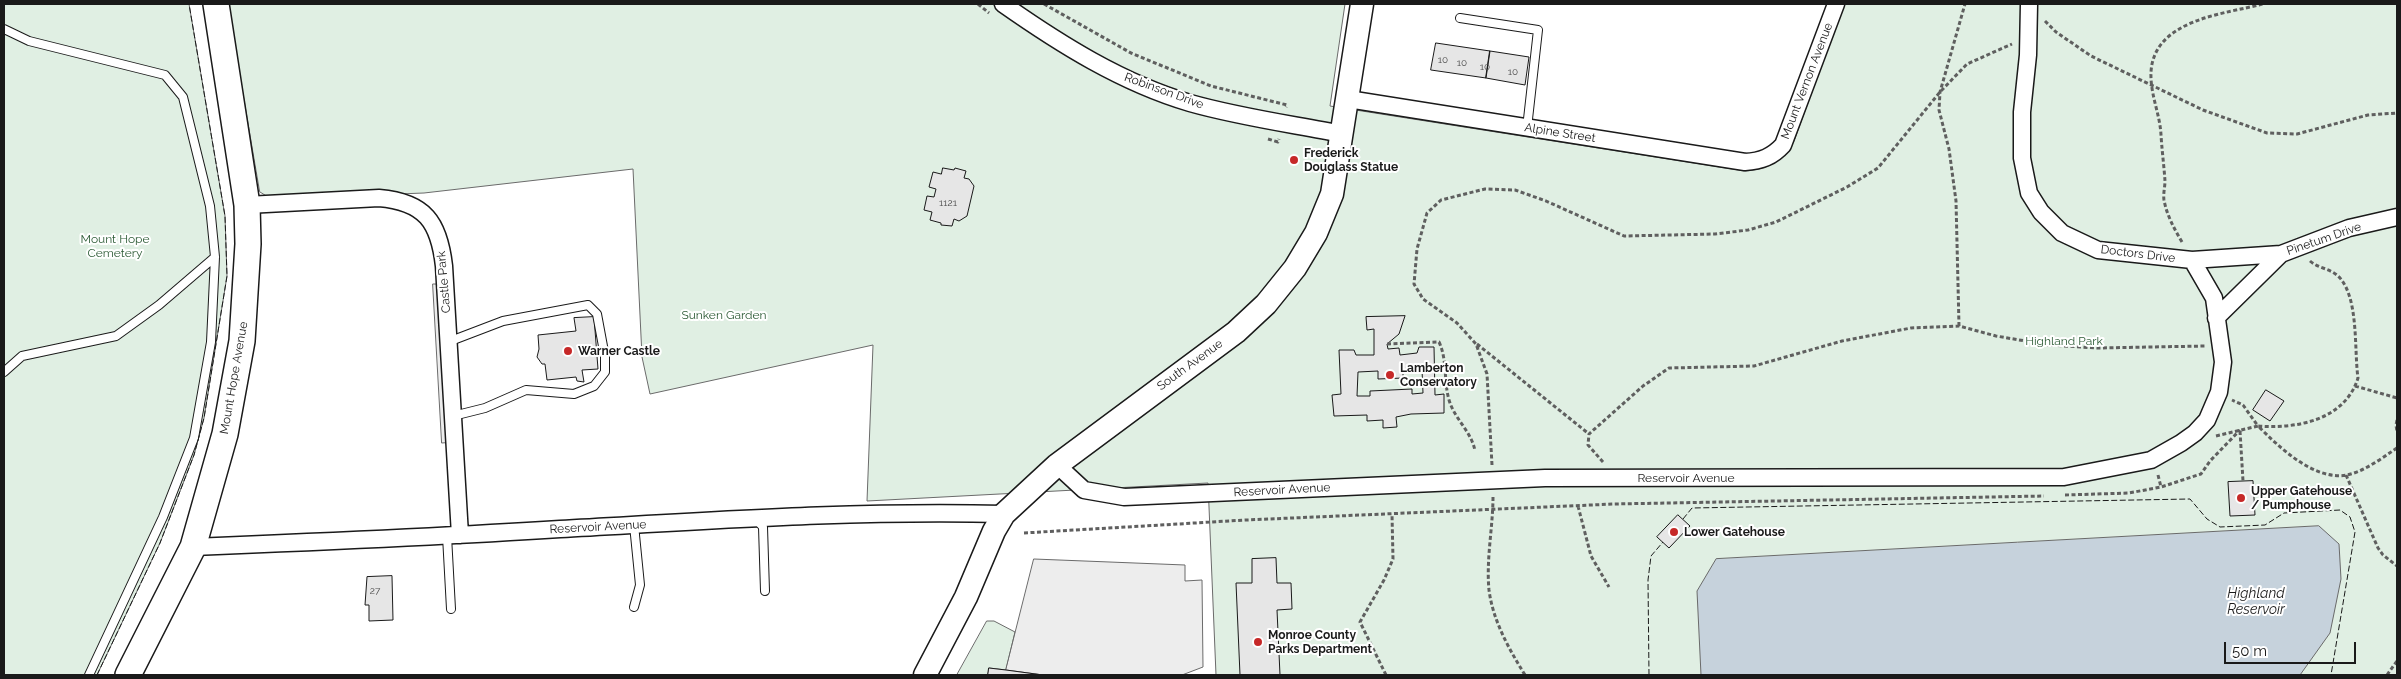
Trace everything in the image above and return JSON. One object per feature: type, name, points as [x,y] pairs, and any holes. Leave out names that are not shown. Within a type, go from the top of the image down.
[{"type":"main road","name":"Mount Hope Avenue","points":[[128,675],[193,547],[224,434],[242,341],[248,244],[247,205],[216,4]]},
{"type":"main road","name":"South Avenue","points":[[925,675],[966,597],[994,532],[1004,514],[1057,465],[1236,332],[1266,304],[1295,268],[1316,233],[1332,194],[1362,4]]},
{"type":"street","name":"Robinson Drive","points":[[1003,4],[1074,50],[1112,71],[1156,90],[1189,102],[1227,112],[1342,134]]},
{"type":"street","name":"Mount Vernon Avenue","points":[[1772,155],[1783,145],[1836,4]]},
{"type":"street","name":"Doctors Drive","points":[[2029,5],[2022,112],[2022,158],[2028,193],[2042,212],[2062,233],[2098,250],[2192,260],[2287,252]]},
{"type":"street","name":"Alpine Street","points":[[1348,99],[1744,162],[1756,161],[1772,155]]},
{"type":"street","name":"Castle Park","points":[[247,205],[379,198],[398,199],[413,205],[431,223],[442,246],[453,416],[454,536]]},
{"type":"street","name":"Pinetum Drive","points":[[2287,252],[2349,228],[2397,217]]},
{"type":"street","points":[[2216,318],[2287,252]]},
{"type":"street","name":"Reservoir Avenue","points":[[1057,465],[1084,490],[1124,497],[1546,478],[2064,477],[2152,460],[2195,433],[2207,420],[2218,392],[2223,362],[2214,298],[2192,260]]},
{"type":"street","name":"Reservoir Avenue","points":[[193,547],[454,536],[754,518],[1004,514]]},
{"type":"lane","points":[[1460,18],[1538,30],[1527,128]]},
{"type":"lane","points":[[4,29],[29,41],[165,74],[183,97],[210,206],[215,257],[211,342],[194,438],[163,517],[89,675]]},
{"type":"lane","points":[[4,372],[22,356],[116,336],[159,305],[215,257]]},
{"type":"lane","points":[[448,342],[503,321],[588,305],[597,314],[605,357],[605,372],[594,386],[574,394],[526,390],[484,408],[453,416]]},
{"type":"lane","points":[[754,518],[763,527],[765,591]]},
{"type":"lane","points":[[634,525],[640,585],[634,607]]},
{"type":"lane","points":[[451,609],[454,536]]},
{"type":"path","points":[[1044,4],[1131,53],[1211,86],[1286,104]]},
{"type":"path","points":[[1959,326],[1956,201],[1949,149],[1940,110],[1940,92],[1965,4]]},
{"type":"path","points":[[2192,260],[2170,220],[2164,198],[2161,130],[2152,87],[2151,71],[2155,54],[2163,43],[2190,23],[2214,14],[2263,4]]},
{"type":"path","points":[[2029,5],[2056,32],[2091,56],[2203,110],[2267,133],[2297,134],[2368,116],[2397,112]]},
{"type":"path","points":[[1589,434],[1476,344],[1457,323],[1423,299],[1414,284],[1417,249],[1427,213],[1441,200],[1485,189],[1515,190],[1546,201],[1624,236],[1715,234],[1748,230],[1776,222],[1847,187],[1878,168],[1940,92],[1967,64],[2019,41]]},
{"type":"path","points":[[2181,443],[2258,426],[2281,428],[2324,416],[2342,405],[2353,392],[2358,378],[2354,323],[2346,286],[2334,272],[2326,267],[2314,265],[2307,258],[2287,252]]},
{"type":"path","points":[[1588,445],[1589,434],[1643,386],[1669,368],[1754,366],[1842,341],[1911,328],[1959,326],[1996,336],[2050,345],[2097,348],[2211,346]]},
{"type":"path","points":[[1387,344],[1439,342],[1444,351],[1450,402],[1474,442],[1475,451]]},
{"type":"path","points":[[1476,344],[1487,374],[1491,450]]},
{"type":"path","points":[[2355,386],[2397,398]]},
{"type":"path","points":[[2229,398],[2243,406],[2258,426],[2282,450],[2307,466],[2328,473],[2346,475],[2375,463],[2397,448]]},
{"type":"path","points":[[2397,420],[2397,432]]},
{"type":"path","points":[[2240,430],[2243,481]]},
{"type":"path","points":[[2060,495],[2129,493],[2161,487],[2201,474],[2210,461],[2240,430]]},
{"type":"path","points":[[2158,472],[2161,487]]},
{"type":"path","points":[[2346,475],[2378,548],[2383,555],[2397,566]]},
{"type":"path","points":[[1493,480],[1489,590],[1508,648],[1525,675]]},
{"type":"path","points":[[1024,533],[1674,502],[2050,496]]},
{"type":"path","points":[[1578,506],[1591,556],[1609,587]]},
{"type":"path","points":[[1386,675],[1360,622],[1384,580],[1393,559],[1392,514]]},
{"type":"path","points":[[2386,675],[2397,661]]},
{"type":"green space","name":"Mount Hope Cemetery","points":[[4,4],[189,4],[225,216],[227,276],[204,418],[194,455],[160,543],[97,675],[4,675]]},
{"type":"green space","name":"Highland Park","points":[[228,4],[1345,4],[1330,106],[1745,171],[1774,163],[1790,148],[1844,4],[2397,4],[2397,675],[1216,675],[1208,483],[867,501],[873,345],[650,394],[642,357],[633,169],[424,193],[293,198],[268,197],[260,192]]},
{"type":"green space","points":[[987,621],[994,621],[1015,632],[1006,670],[989,668],[988,675],[957,675]]},
{"type":"shaded area","points":[[433,284],[445,284],[454,442],[442,443]]},
{"type":"shaded area","points":[[1034,559],[1185,565],[1185,581],[1202,580],[1203,667],[1182,675],[1043,675],[1006,670]]},
{"type":"water","name":"Highland Reservoir","points":[[2319,526],[2339,544],[2341,579],[2330,633],[2300,675],[1701,675],[1697,591],[1716,559]]},
{"type":"building","points":[[1436,43],[1490,51],[1486,78],[1431,70]]},
{"type":"building","points":[[1490,51],[1529,57],[1525,85],[1486,78]]},
{"type":"building","points":[[943,168],[954,170],[955,168],[966,171],[964,178],[969,179],[974,186],[967,216],[959,221],[954,219],[952,226],[941,225],[941,223],[930,220],[932,212],[924,210],[927,196],[934,197],[936,189],[929,187],[933,172],[941,174]]},
{"type":"building","name":"Lamberton Conservatory","points":[[1405,316],[1399,334],[1387,344],[1388,349],[1399,348],[1400,355],[1417,353],[1419,347],[1434,347],[1435,395],[1444,394],[1444,413],[1411,414],[1396,417],[1397,427],[1383,428],[1383,420],[1367,421],[1367,415],[1334,416],[1332,395],[1341,394],[1339,350],[1354,350],[1356,355],[1374,355],[1374,329],[1367,330],[1366,317]],"holes":[[[1422,369],[1423,393],[1412,394],[1412,389],[1370,391],[1370,396],[1357,396],[1358,372],[1378,371],[1378,379],[1403,378],[1403,370]]]},
{"type":"building","name":"Warner Castle","points":[[594,317],[598,369],[582,370],[584,382],[577,381],[576,377],[547,380],[545,364],[542,364],[537,357],[539,349],[538,335],[576,331],[574,318]]},
{"type":"building","points":[[2266,390],[2284,401],[2270,421],[2253,410]]},
{"type":"building","name":"Upper Gatehouse / Pumphouse","points":[[2253,481],[2255,515],[2230,516],[2228,482]]},
{"type":"building","name":"Lower Gatehouse","points":[[1678,515],[1690,526],[1669,548],[1657,537]]},
{"type":"building","name":"Monroe County Parks Department","points":[[1276,558],[1277,583],[1291,583],[1292,609],[1277,610],[1280,675],[1240,675],[1236,583],[1252,583],[1252,559]]},
{"type":"building","points":[[392,576],[393,620],[369,621],[369,605],[365,605],[367,577]]},
{"type":"building","points":[[989,668],[1006,670],[1043,675],[988,675]]},
{"type":"fence","points":[[97,675],[160,543],[194,455],[204,418],[227,276],[225,216],[189,4]]},
{"type":"fence","points":[[1683,519],[1692,508],[2190,499],[2207,519],[2220,527],[2265,525],[2284,513],[2340,510],[2350,517],[2355,532],[2331,675]]},
{"type":"fence","points":[[1649,675],[1648,580],[1651,556],[1663,542]]},
{"type":"place","name":"Frederick Douglass Statue","points":[[1294,160]]},
{"type":"place","name":"Warner Castle","points":[[568,351]]},
{"type":"place","name":"Lamberton Conservatory","points":[[1390,375]]},
{"type":"place","name":"Upper Gatehouse / Pumphouse","points":[[2241,498]]},
{"type":"place","name":"Lower Gatehouse","points":[[1674,532]]},
{"type":"place","name":"Monroe County Parks Department","points":[[1258,642]]},
{"type":"park label","name":"Sunken Garden","points":[[724,315]]}]
